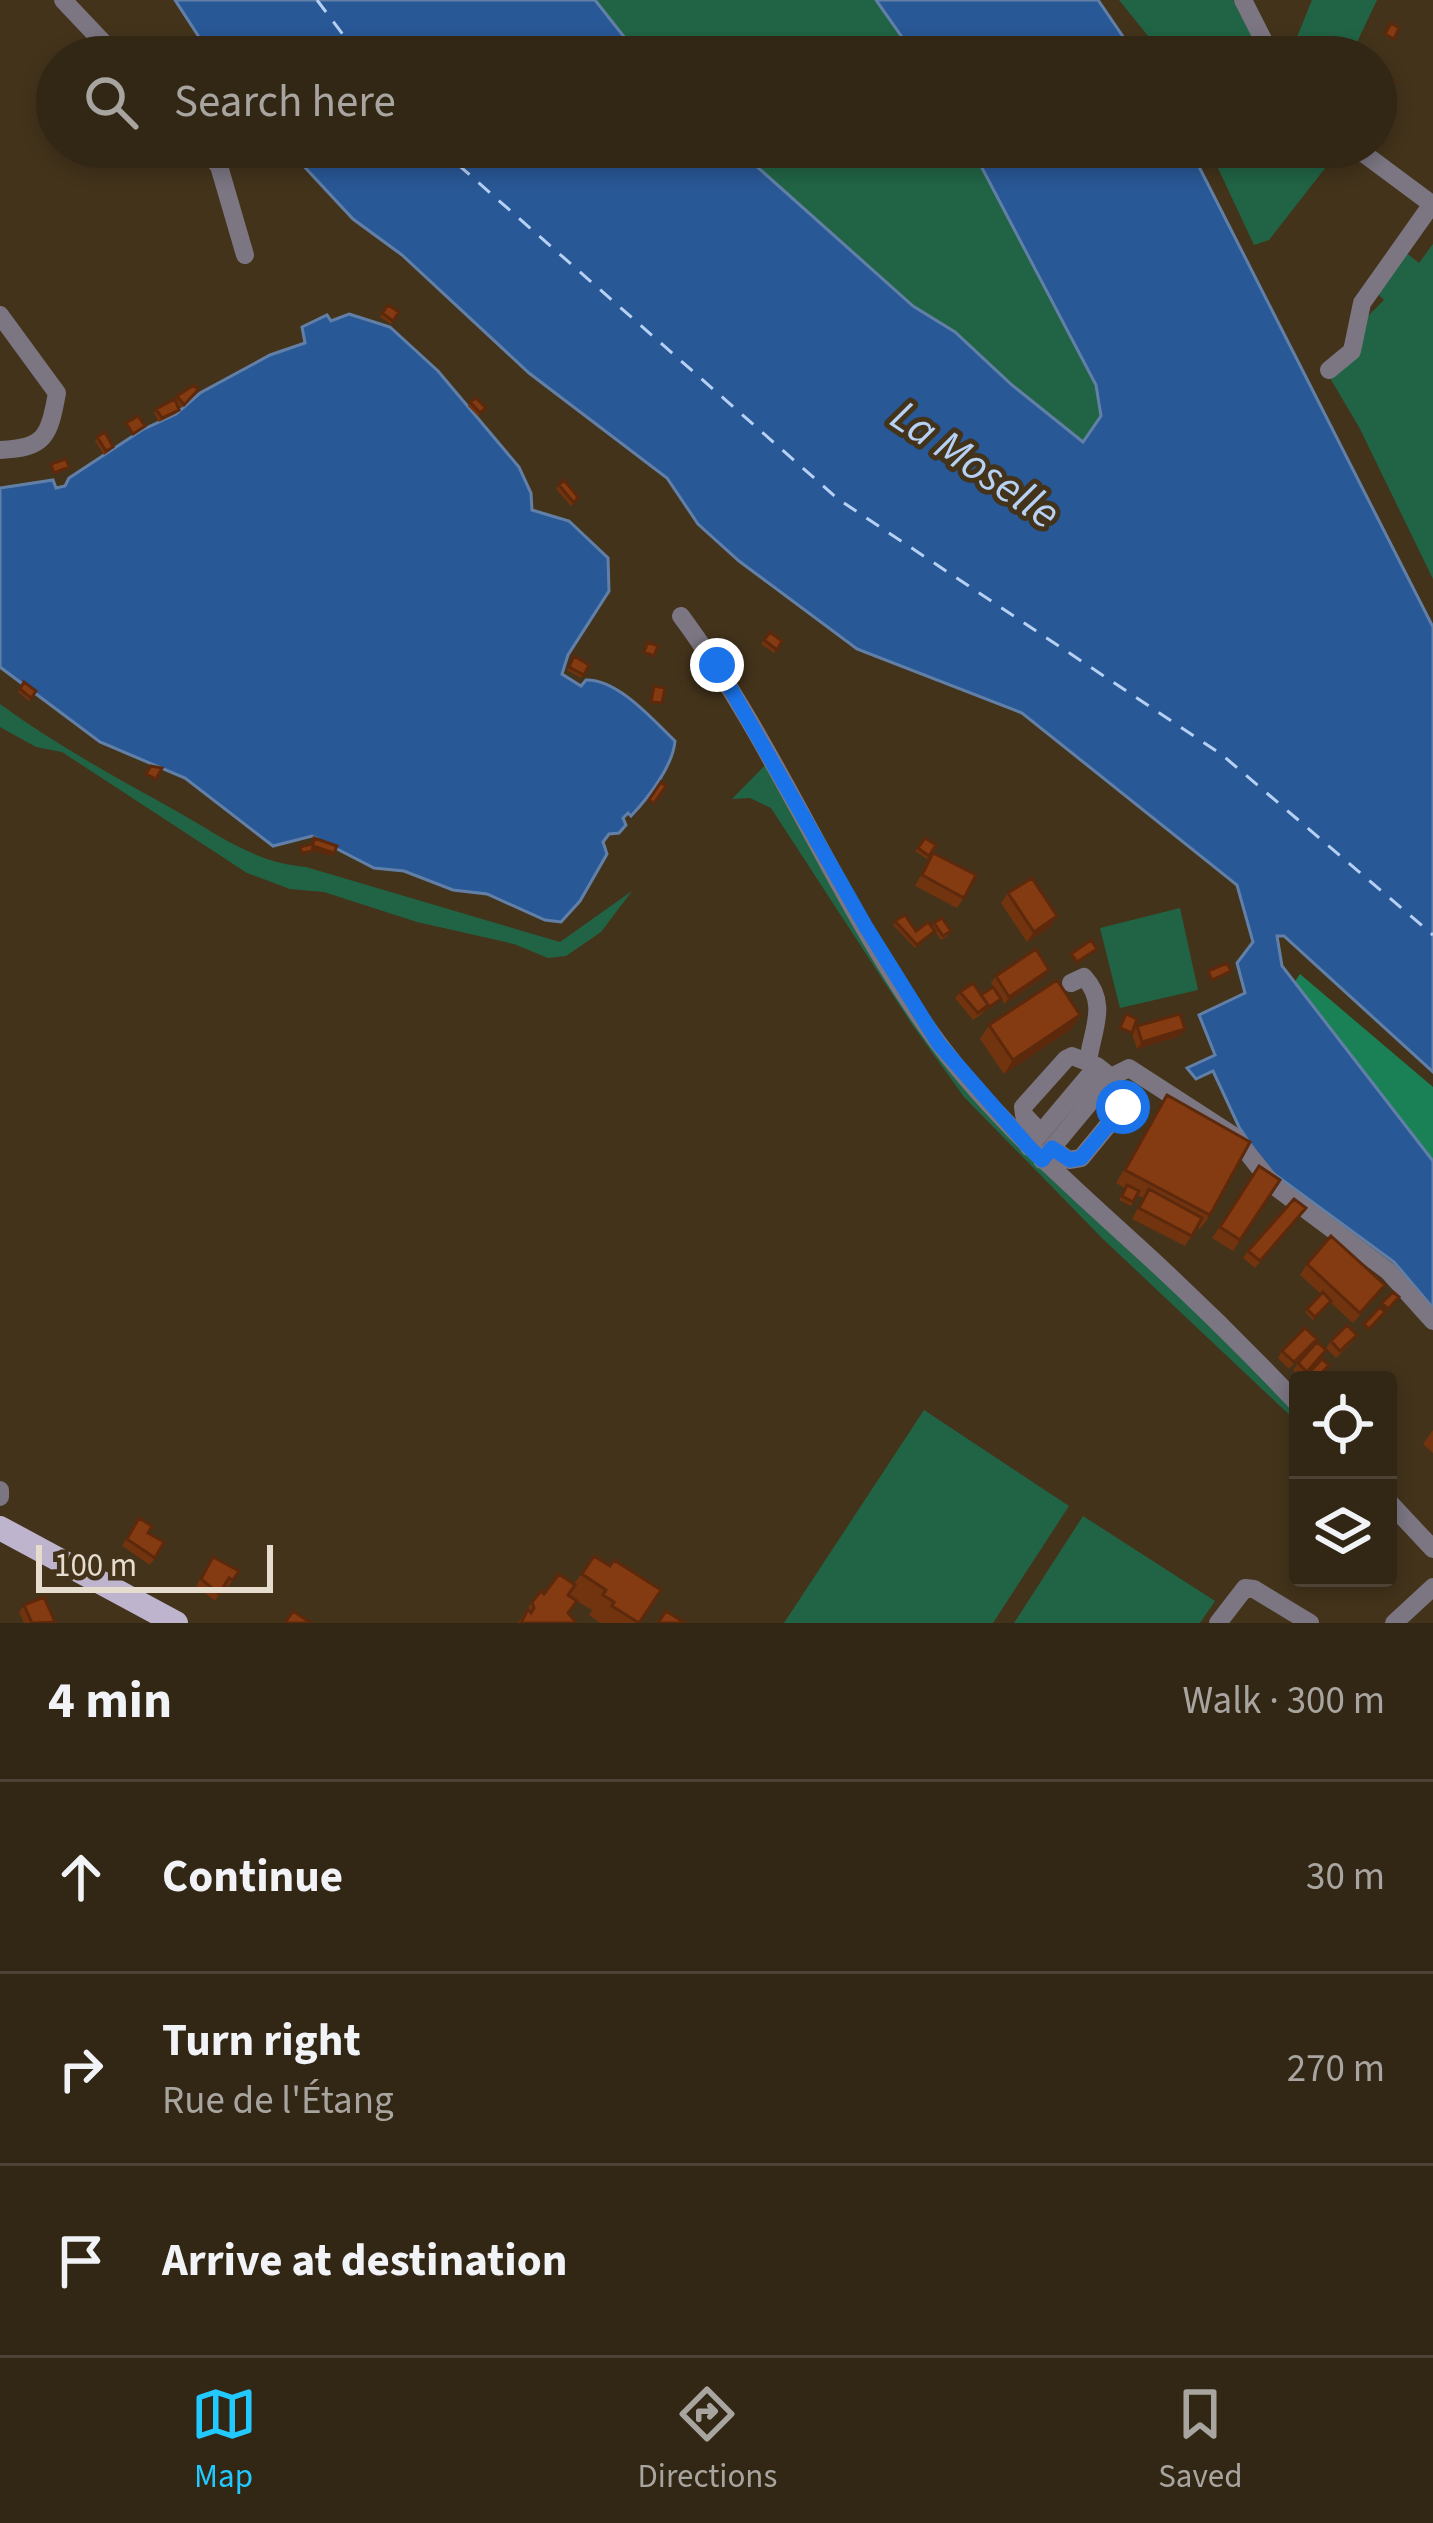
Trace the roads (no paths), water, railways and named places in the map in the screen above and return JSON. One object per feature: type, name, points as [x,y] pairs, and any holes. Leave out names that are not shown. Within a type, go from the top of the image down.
[{"type":"main road","points":[[0,1528],[176,1623]]},
{"type":"street","points":[[63,0],[97,36]]},
{"type":"street","points":[[1243,0],[1261,36]]},
{"type":"street","points":[[220,168],[245,255]]},
{"type":"street","points":[[1329,370],[1352,351],[1362,303],[1432,204],[1383,168]]},
{"type":"street","points":[[0,315],[57,393],[52,423],[38,445],[0,450]]},
{"type":"street","points":[[681,616],[717,665],[866,927],[939,1044],[1289,1394]]},
{"type":"street","points":[[1071,983],[1084,977],[1094,987],[1100,1011],[1099,1068],[1123,1107],[1081,1158],[1070,1160],[1041,1147],[1023,1107],[1066,1059],[1072,1056],[1099,1068],[1129,1068],[1234,1136],[1274,1184],[1388,1271],[1433,1322]]},
{"type":"street","points":[[1041,1147],[1099,1068]]},
{"type":"street","points":[[1397,1511],[1433,1549]]},
{"type":"street","points":[[1394,1623],[1433,1587]]},
{"type":"street","points":[[1218,1623],[1245,1588],[1310,1623]]},
{"type":"water","points":[[175,0],[595,0],[623,36],[198,36]]},
{"type":"water","points":[[876,0],[1098,0],[1123,36],[901,36]]},
{"type":"water","name":"La Moselle","points":[[306,168],[759,168],[913,306],[955,332],[1083,442],[1101,416],[1096,385],[982,168],[1200,168],[1433,627],[1433,1072],[1284,936],[1277,936],[1282,966],[1433,1161],[1433,1308],[1394,1262],[1266,1168],[1239,1127],[1213,1071],[1196,1079],[1187,1068],[1215,1055],[1199,1015],[1245,993],[1237,963],[1253,942],[1237,885],[1022,713],[857,649],[739,561],[698,524],[667,478],[529,373],[402,255],[353,219]]},
{"type":"water","points":[[349,314],[390,327],[438,371],[519,467],[531,493],[532,510],[569,521],[608,558],[609,591],[568,655],[562,674],[581,686],[586,680],[598,681],[622,693],[675,741],[659,781],[631,816],[628,813],[623,818],[626,825],[619,833],[609,834],[603,842],[607,854],[580,901],[561,922],[545,920],[487,894],[453,890],[404,871],[374,868],[312,836],[273,846],[185,778],[100,742],[0,667],[0,488],[53,480],[56,488],[65,486],[69,478],[142,430],[176,414],[200,393],[270,355],[305,343],[302,327],[327,315],[331,321]]}]
